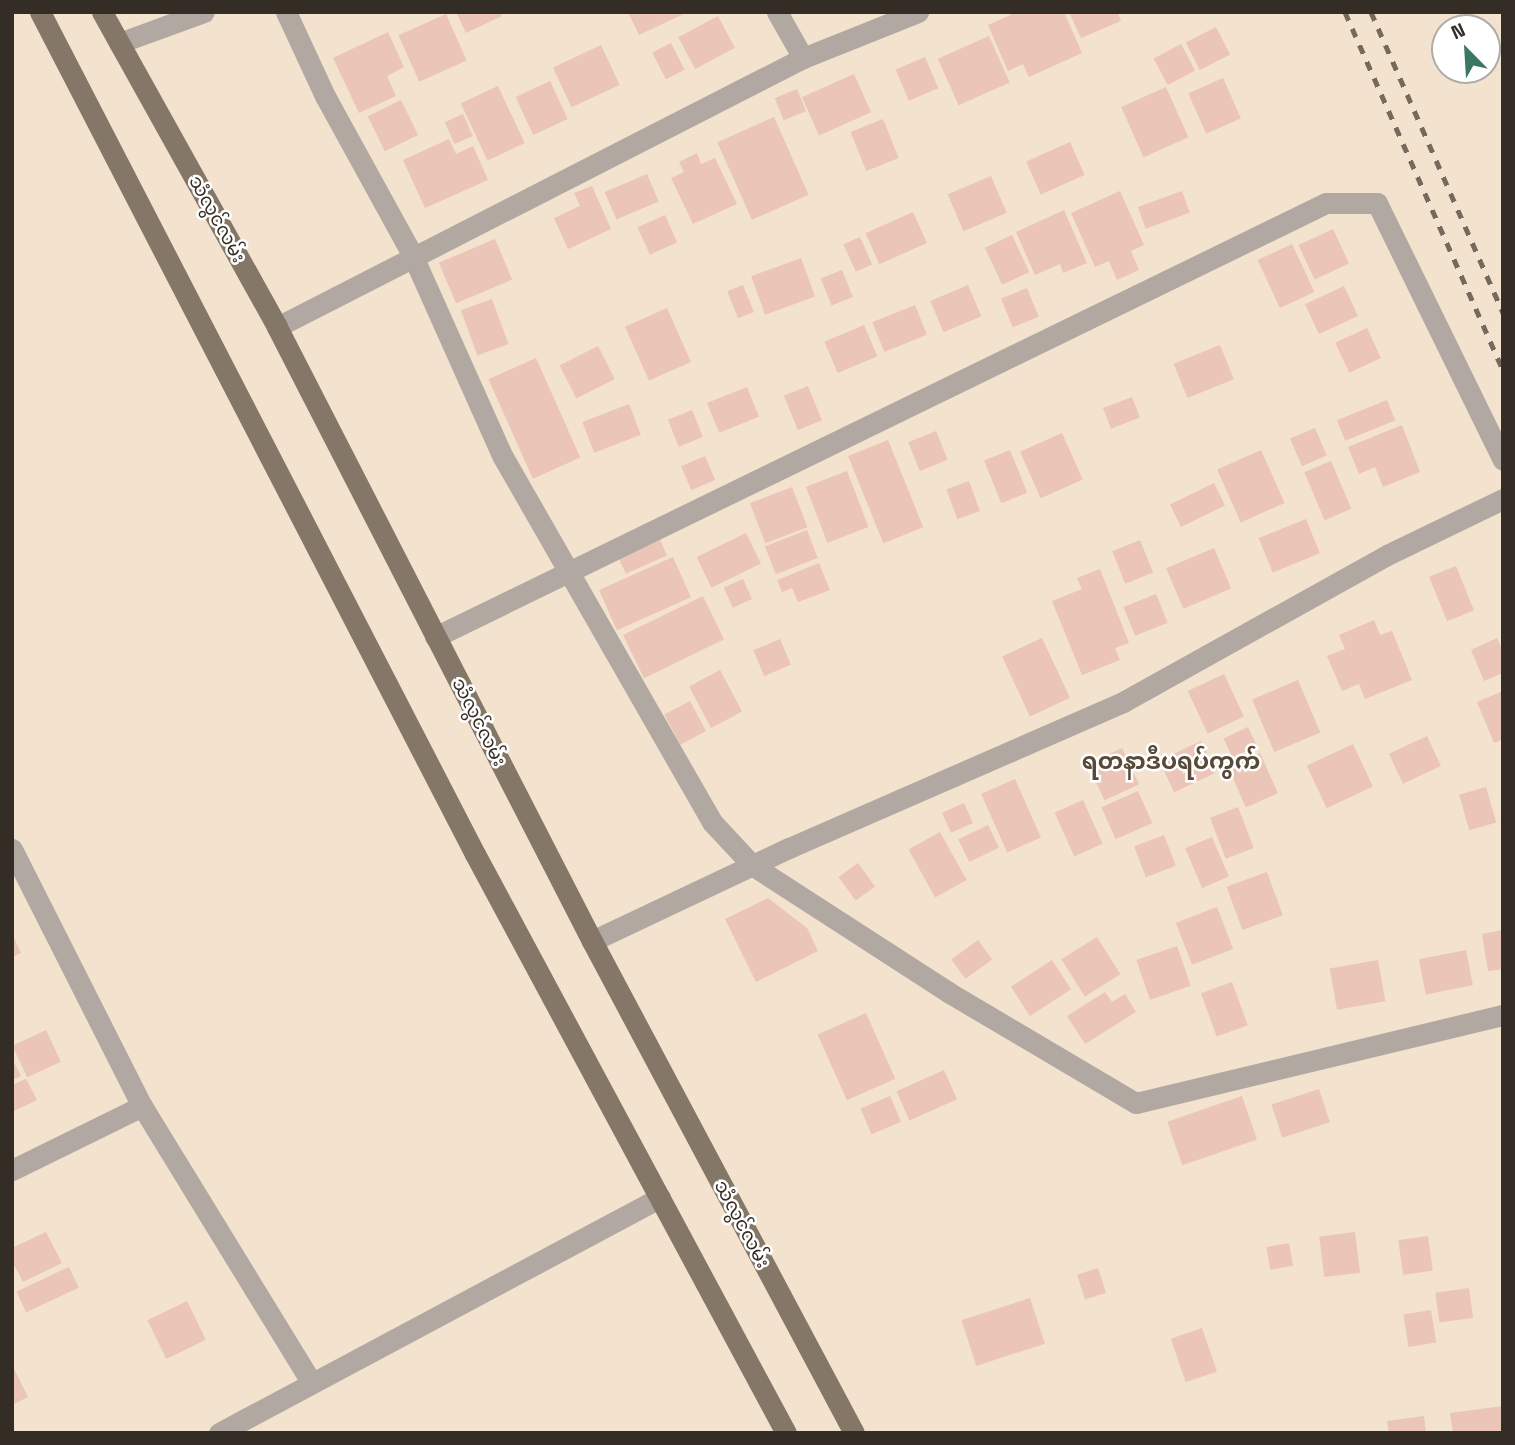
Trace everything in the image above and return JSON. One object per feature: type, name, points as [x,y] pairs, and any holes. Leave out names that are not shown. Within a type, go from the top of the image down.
[{"type":"main road","points":[[40,12],[475,854],[786,1433]]},
{"type":"main road","name":"သံလွင်လမ်း","points":[[102,12],[277,327],[592,941],[854,1433]]},
{"type":"street","points":[[118,43],[204,12]]},
{"type":"street","points":[[286,12],[325,96],[412,254],[503,457],[566,572],[712,821],[752,865],[948,992],[1136,1103],[1503,1015]]},
{"type":"street","points":[[777,12],[803,58]]},
{"type":"street","points":[[277,327],[412,254],[803,58],[918,12]]},
{"type":"street","points":[[435,637],[1326,203],[1377,203],[1503,460]]},
{"type":"street","points":[[592,941],[752,865],[1123,702],[1387,555],[1503,499]]},
{"type":"street","points":[[12,849],[142,1106],[312,1383]]},
{"type":"street","points":[[12,1170],[142,1106]]},
{"type":"street","points":[[219,1433],[660,1198]]},
{"type":"building","points":[[456,12],[500,12],[502,16],[466,33]]},
{"type":"building","points":[[628,12],[688,12],[639,35]]},
{"type":"building","points":[[1017,12],[1064,12],[1082,53],[1029,77],[1023,64],[1008,71],[988,25]]},
{"type":"building","points":[[1069,12],[1117,12],[1121,21],[1081,38]]},
{"type":"building","points":[[446,14],[467,61],[419,82],[398,35]]},
{"type":"building","points":[[718,16],[735,48],[695,69],[678,37]]},
{"type":"building","points":[[1216,27],[1230,55],[1200,70],[1186,42]]},
{"type":"building","points":[[388,32],[404,67],[387,76],[396,96],[359,113],[333,58]]},
{"type":"building","points":[[989,36],[1010,83],[959,105],[938,59]]},
{"type":"building","points":[[671,43],[685,70],[666,79],[652,53]]},
{"type":"building","points":[[1181,44],[1195,70],[1168,85],[1154,59]]},
{"type":"building","points":[[601,45],[620,85],[572,107],[553,67]]},
{"type":"building","points":[[925,57],[938,88],[909,101],[896,70]]},
{"type":"building","points":[[854,74],[871,112],[819,136],[802,97]]},
{"type":"building","points":[[1223,78],[1241,118],[1206,134],[1188,93]]},
{"type":"building","points":[[550,81],[568,119],[533,135],[516,97]]},
{"type":"building","points":[[498,86],[525,143],[487,160],[461,103]]},
{"type":"building","points":[[1166,87],[1188,137],[1144,157],[1121,107]]},
{"type":"building","points":[[797,89],[806,111],[784,120],[775,98]]},
{"type":"building","points":[[401,100],[418,135],[385,151],[368,116]]},
{"type":"building","points":[[463,114],[473,136],[454,144],[445,122]]},
{"type":"building","points":[[774,117],[809,195],[752,220],[717,142]]},
{"type":"building","points":[[883,119],[899,158],[866,171],[851,132]]},
{"type":"building","points":[[449,139],[456,154],[473,146],[488,180],[425,208],[403,160]]},
{"type":"building","points":[[1070,142],[1085,175],[1041,194],[1026,162]]},
{"type":"building","points":[[697,153],[701,164],[715,158],[737,204],[693,224],[671,178],[684,172],[679,162]]},
{"type":"building","points":[[647,174],[659,202],[616,220],[605,192]]},
{"type":"building","points":[[991,176],[1007,213],[963,231],[948,194]]},
{"type":"building","points":[[592,186],[611,229],[568,249],[554,218],[580,206],[574,193]]},
{"type":"building","points":[[1120,191],[1144,245],[1131,251],[1139,270],[1117,280],[1109,261],[1095,267],[1071,213]]},
{"type":"building","points":[[1182,191],[1190,213],[1146,229],[1138,207]]},
{"type":"building","points":[[1064,210],[1087,263],[1063,273],[1060,264],[1035,275],[1016,232]]},
{"type":"building","points":[[913,212],[927,243],[879,264],[865,233]]},
{"type":"building","points":[[665,215],[677,242],[650,255],[638,227]]},
{"type":"building","points":[[1333,229],[1349,263],[1315,279],[1299,245]]},
{"type":"building","points":[[1012,235],[1029,272],[1002,285],[985,248]]},
{"type":"building","points":[[860,237],[872,264],[856,272],[844,244]]},
{"type":"building","points":[[495,239],[512,280],[456,303],[439,263]]},
{"type":"building","points":[[1292,244],[1314,292],[1280,308],[1258,260]]},
{"type":"building","points":[[801,258],[815,297],[765,315],[751,276]]},
{"type":"building","points":[[842,270],[853,297],[832,306],[821,279]]},
{"type":"building","points":[[743,285],[754,312],[738,318],[727,291]]},
{"type":"building","points":[[968,285],[981,316],[944,332],[930,301]]},
{"type":"building","points":[[1344,286],[1358,316],[1319,334],[1305,304]]},
{"type":"building","points":[[1027,288],[1039,317],[1013,327],[1001,298]]},
{"type":"building","points":[[492,299],[508,344],[477,355],[461,310]]},
{"type":"building","points":[[915,305],[927,335],[884,352],[872,322]]},
{"type":"building","points":[[667,308],[691,362],[649,381],[625,327]]},
{"type":"building","points":[[864,325],[877,356],[838,373],[824,342]]},
{"type":"building","points":[[1367,328],[1381,358],[1349,373],[1335,343]]},
{"type":"building","points":[[1220,345],[1234,379],[1188,398],[1174,364]]},
{"type":"building","points":[[598,346],[615,379],[576,398],[560,366]]},
{"type":"building","points":[[536,358],[580,458],[533,479],[488,379]]},
{"type":"building","points":[[808,386],[822,420],[798,430],[784,396]]},
{"type":"building","points":[[747,387],[759,417],[719,433],[707,403]]},
{"type":"building","points":[[1132,397],[1140,418],[1111,429],[1103,408]]},
{"type":"building","points":[[1387,400],[1395,420],[1345,441],[1337,420]]},
{"type":"building","points":[[629,404],[641,435],[594,453],[582,422]]},
{"type":"building","points":[[692,410],[703,437],[679,447],[668,420]]},
{"type":"building","points":[[1402,425],[1420,472],[1383,487],[1375,467],[1359,474],[1348,447]]},
{"type":"building","points":[[1315,428],[1327,456],[1302,466],[1290,439]]},
{"type":"building","points":[[936,431],[948,460],[920,471],[908,442]]},
{"type":"building","points":[[1062,433],[1083,480],[1041,498],[1020,452]]},
{"type":"building","points":[[888,440],[923,527],[883,543],[848,456]]},
{"type":"building","points":[[1010,450],[1027,493],[1001,503],[984,460]]},
{"type":"building","points":[[1261,450],[1285,503],[1241,523],[1217,470]]},
{"type":"building","points":[[705,456],[715,480],[691,490],[681,466]]},
{"type":"building","points":[[1331,461],[1351,509],[1325,520],[1304,472]]},
{"type":"building","points":[[847,471],[869,527],[827,543],[806,487]]},
{"type":"building","points":[[969,481],[980,511],[957,519],[946,489]]},
{"type":"building","points":[[1214,483],[1225,505],[1181,527],[1170,504]]},
{"type":"building","points":[[792,487],[807,527],[765,543],[750,503]]},
{"type":"building","points":[[1306,519],[1320,553],[1273,572],[1259,538]]},
{"type":"building","points":[[807,530],[818,558],[776,574],[765,546]]},
{"type":"building","points":[[746,533],[761,564],[711,588],[697,557]]},
{"type":"building","points":[[660,540],[667,556],[626,574],[619,558]]},
{"type":"building","points":[[1140,540],[1153,572],[1125,584],[1112,551]]},
{"type":"building","points":[[1214,548],[1231,589],[1183,609],[1166,568]]},
{"type":"building","points":[[673,557],[691,597],[617,630],[599,590]]},
{"type":"building","points":[[819,563],[830,590],[798,602],[792,588],[782,592],[777,580]]},
{"type":"building","points":[[1456,566],[1474,611],[1447,621],[1429,577]]},
{"type":"building","points":[[1100,569],[1129,643],[1115,648],[1120,660],[1082,675],[1052,601],[1082,589],[1077,578]]},
{"type":"building","points":[[743,579],[752,599],[733,608],[724,588]]},
{"type":"building","points":[[1156,594],[1168,623],[1135,636],[1124,607]]},
{"type":"building","points":[[703,596],[724,639],[644,678],[623,635]]},
{"type":"building","points":[[1374,620],[1380,635],[1392,631],[1412,680],[1365,699],[1359,684],[1342,691],[1327,656],[1345,649],[1339,635]]},
{"type":"building","points":[[1042,638],[1070,698],[1030,716],[1002,657]]},
{"type":"building","points":[[1497,638],[1503,652],[1503,673],[1484,681],[1471,650]]},
{"type":"building","points":[[780,639],[791,665],[764,676],[753,650]]},
{"type":"building","points":[[720,670],[742,711],[711,728],[689,686]]},
{"type":"building","points":[[1224,674],[1244,717],[1208,734],[1188,691]]},
{"type":"building","points":[[1298,680],[1320,732],[1274,752],[1252,700]]},
{"type":"building","points":[[1503,691],[1503,739],[1494,743],[1477,702]]},
{"type":"building","points":[[690,701],[706,731],[680,745],[664,715]]},
{"type":"building","points":[[1248,727],[1257,746],[1232,757],[1224,738]]},
{"type":"building","points":[[1427,736],[1441,766],[1403,784],[1389,754]]},
{"type":"building","points":[[1201,741],[1216,773],[1174,792],[1159,760]]},
{"type":"building","points":[[1353,744],[1373,787],[1327,808],[1307,766]]},
{"type":"building","points":[[1122,748],[1139,784],[1104,800],[1088,764]]},
{"type":"building","points":[[1260,753],[1278,793],[1246,807],[1228,767]]},
{"type":"building","points":[[1015,779],[1041,837],[1007,853],[981,794]]},
{"type":"building","points":[[1486,787],[1496,823],[1469,830],[1459,795]]},
{"type":"building","points":[[1138,791],[1152,823],[1116,839],[1101,807]]},
{"type":"building","points":[[1083,800],[1103,844],[1074,856],[1055,813]]},
{"type":"building","points":[[964,803],[973,823],[951,833],[942,813]]},
{"type":"building","points":[[1238,807],[1254,848],[1226,859],[1210,818]]},
{"type":"building","points":[[988,825],[999,847],[969,862],[958,839]]},
{"type":"building","points":[[940,832],[967,880],[935,898],[909,849]]},
{"type":"building","points":[[1164,835],[1176,866],[1146,877],[1134,846]]},
{"type":"building","points":[[1212,837],[1229,877],[1202,888],[1185,848]]},
{"type":"building","points":[[858,863],[875,886],[856,901],[839,877]]},
{"type":"building","points":[[1267,872],[1283,915],[1242,930],[1227,887]]},
{"type":"building","points":[[768,898],[807,928],[818,951],[756,982],[725,919]]},
{"type":"building","points":[[1217,907],[1233,949],[1192,965],[1176,923]]},
{"type":"building","points":[[1503,930],[1503,969],[1488,971],[1482,934]]},
{"type":"building","points":[[12,934],[21,953],[12,957]]},
{"type":"building","points":[[1097,937],[1120,974],[1085,997],[1061,959]]},
{"type":"building","points":[[978,940],[992,959],[965,979],[951,959]]},
{"type":"building","points":[[1177,946],[1191,986],[1150,1000],[1136,960]]},
{"type":"building","points":[[1466,950],[1473,985],[1426,994],[1419,959]]},
{"type":"building","points":[[1052,960],[1071,989],[1030,1016],[1011,987]]},
{"type":"building","points":[[1378,960],[1385,1001],[1337,1010],[1330,969]]},
{"type":"building","points":[[1232,982],[1248,1025],[1217,1037],[1201,993]]},
{"type":"building","points":[[1105,992],[1112,1002],[1125,994],[1136,1012],[1085,1044],[1067,1016]]},
{"type":"building","points":[[866,1013],[895,1079],[847,1100],[818,1035]]},
{"type":"building","points":[[46,1030],[61,1062],[27,1077],[12,1046]]},
{"type":"building","points":[[12,1059],[21,1076],[12,1080]]},
{"type":"building","points":[[944,1070],[957,1099],[910,1120],[896,1091]]},
{"type":"building","points":[[26,1079],[37,1100],[12,1112],[12,1085]]},
{"type":"building","points":[[1319,1089],[1330,1122],[1282,1138],[1271,1104]]},
{"type":"building","points":[[890,1096],[901,1122],[871,1134],[861,1109]]},
{"type":"building","points":[[1242,1096],[1257,1139],[1182,1165],[1167,1122]]},
{"type":"building","points":[[46,1232],[62,1263],[23,1282],[12,1261],[12,1248]]},
{"type":"building","points":[[1355,1232],[1360,1273],[1324,1277],[1319,1236]]},
{"type":"building","points":[[1428,1236],[1433,1271],[1403,1275],[1398,1240]]},
{"type":"building","points":[[1289,1243],[1293,1266],[1270,1270],[1266,1247]]},
{"type":"building","points":[[69,1267],[79,1288],[26,1312],[16,1292]]},
{"type":"building","points":[[1098,1268],[1106,1293],[1085,1300],[1077,1275]]},
{"type":"building","points":[[1469,1288],[1473,1318],[1440,1322],[1435,1293]]},
{"type":"building","points":[[1030,1298],[1045,1344],[976,1366],[962,1320]]},
{"type":"building","points":[[187,1301],[206,1340],[166,1359],[147,1320]]},
{"type":"building","points":[[1431,1310],[1436,1343],[1409,1347],[1403,1314]]},
{"type":"building","points":[[1202,1328],[1217,1371],[1186,1382],[1171,1339]]},
{"type":"building","points":[[12,1365],[28,1397],[12,1405]]},
{"type":"building","points":[[1503,1406],[1503,1433],[1453,1433],[1450,1413]]},
{"type":"building","points":[[1424,1416],[1426,1433],[1389,1433],[1387,1421]]},
{"type":"railway","points":[[1345,12],[1503,370]]},
{"type":"railway","points":[[1371,12],[1503,313]]},
{"type":"district","name":"ရတနာဒီပရပ်ကွက်","points":[[1171,761]]}]
